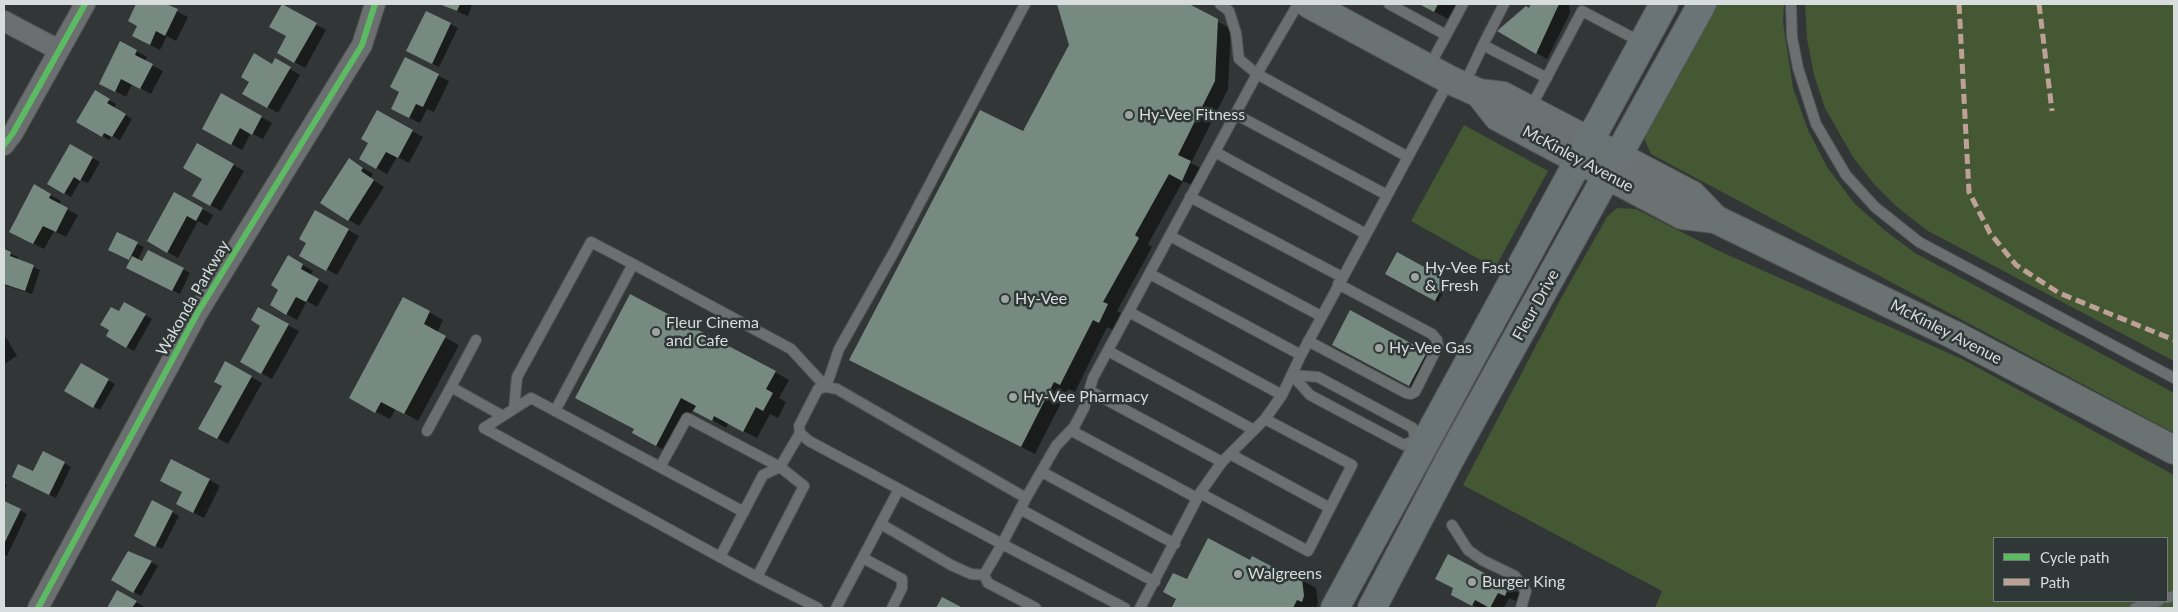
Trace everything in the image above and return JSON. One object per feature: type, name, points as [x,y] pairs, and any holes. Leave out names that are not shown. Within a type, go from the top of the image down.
[{"type":"main road","name":"McKinley Avenue","points":[[1309,4],[1455,82],[1498,116],[1584,150],[1613,166],[1682,215],[1715,219],[1954,335],[2174,450]]},
{"type":"main road","name":"Fleur Drive","points":[[1336,608],[1433,450],[1613,166],[1702,4]]},
{"type":"main road","name":"Fleur Drive","points":[[1372,608],[1433,450],[1584,150],[1659,8]]},
{"type":"main road","name":"McKinley Avenue","points":[[1455,82],[1503,96],[1530,110],[1584,150]]},
{"type":"street","points":[[9,139],[85,4]]},
{"type":"street","name":"Wakonda Parkway","points":[[38,608],[198,312],[362,46],[375,4]]},
{"type":"street","points":[[4,21],[59,50]]},
{"type":"lane","points":[[826,386],[839,349],[895,250],[1025,4]]},
{"type":"lane","points":[[1220,4],[1229,11],[1236,33],[1239,59],[1257,74],[1408,157]]},
{"type":"lane","points":[[984,575],[1056,446],[1072,431],[1084,408],[1093,378],[1257,74],[1298,4]]},
{"type":"lane","points":[[1390,4],[1446,35]]},
{"type":"lane","points":[[1455,82],[1446,35],[1463,4]]},
{"type":"lane","points":[[1140,608],[1199,496],[1222,462],[1264,419],[1282,396],[1308,341],[1408,157],[1455,82],[1483,45],[1504,4]]},
{"type":"lane","points":[[1791,4],[1792,37],[1798,68],[1816,124],[1846,175],[1875,207],[1904,232],[1936,252],[2174,378]]},
{"type":"lane","points":[[1530,110],[1582,11],[1642,43]]},
{"type":"lane","points":[[1483,45],[1546,78]]},
{"type":"lane","points":[[1236,114],[1387,195]]},
{"type":"lane","points":[[1215,152],[1366,234]]},
{"type":"lane","points":[[1190,197],[1432,334],[1437,340],[1438,346],[1414,392],[1411,394],[1308,341]]},
{"type":"lane","points":[[1170,236],[1322,316]]},
{"type":"lane","points":[[514,409],[517,377],[591,242],[791,349],[826,386],[837,389],[1026,498]]},
{"type":"lane","points":[[555,411],[633,264]]},
{"type":"lane","points":[[1150,274],[1301,355]]},
{"type":"lane","points":[[1129,312],[1282,396]]},
{"type":"lane","points":[[427,431],[476,340]]},
{"type":"lane","points":[[1108,351],[1254,430]]},
{"type":"lane","points":[[1292,375],[1318,377],[1413,428],[1433,450]]},
{"type":"lane","points":[[1292,375],[1310,395],[1404,445],[1433,450]]},
{"type":"lane","points":[[451,386],[504,416]]},
{"type":"lane","points":[[826,386],[818,389],[799,426],[800,433],[809,442],[1125,608]]},
{"type":"lane","points":[[1090,391],[1222,462]]},
{"type":"lane","points":[[744,512],[531,398],[484,428],[757,577],[818,608]]},
{"type":"lane","points":[[660,467],[687,418],[780,467],[804,486],[757,577]]},
{"type":"lane","points":[[1072,431],[1308,551],[1352,465],[1264,419]]},
{"type":"lane","points":[[720,556],[763,475],[780,467],[800,433]]},
{"type":"lane","points":[[1230,454],[1330,508]]},
{"type":"lane","points":[[1042,472],[1175,544]]},
{"type":"lane","points":[[836,608],[899,489]]},
{"type":"lane","points":[[1020,509],[1155,582]]},
{"type":"lane","points":[[881,524],[951,565],[971,574],[984,575]]},
{"type":"lane","points":[[1452,525],[1468,550],[1482,560],[1514,576],[1526,591],[1521,608]]},
{"type":"lane","points":[[863,558],[902,579],[902,588],[892,608]]},
{"type":"lane","points":[[984,575],[988,583],[1036,608]]},
{"type":"lane","points":[[2135,608],[2156,602]]},
{"type":"green space","points":[[1717,4],[1784,4],[1783,22],[1793,88],[1808,130],[1827,167],[1854,203],[1883,229],[1915,253],[2174,393],[2174,433],[1651,154],[1644,138],[1647,126]]},
{"type":"green space","points":[[1805,4],[2174,4],[2174,361],[1928,231],[1896,206],[1874,184],[1853,157],[1825,108],[1814,75],[1807,39]]},
{"type":"green space","points":[[1464,125],[1548,171],[1495,268],[1411,221]]},
{"type":"green space","points":[[1617,208],[1636,209],[1719,251],[1962,359],[2174,475],[2174,608],[1655,608],[1662,591],[1463,485],[1560,300],[1607,217]]},
{"type":"building","points":[[136,4],[166,4],[178,9],[165,36],[156,31],[150,45],[132,36],[137,26],[128,21]]},
{"type":"building","points":[[282,4],[317,23],[294,63],[277,53],[286,36],[269,27]]},
{"type":"building","points":[[439,4],[460,4],[457,11]]},
{"type":"building","points":[[1057,4],[1189,4],[1218,19],[1215,81],[1178,155],[1191,161],[1182,181],[1169,174],[1135,235],[1139,238],[1103,302],[1108,304],[1099,323],[1093,320],[1060,385],[1054,382],[1021,447],[849,360],[980,110],[1023,131],[1069,45]]},
{"type":"building","points":[[1419,4],[1438,4],[1434,12]]},
{"type":"building","points":[[1531,4],[1559,4],[1536,54],[1497,31],[1526,6],[1529,8]]},
{"type":"building","points":[[426,11],[451,23],[432,64],[406,51]]},
{"type":"building","points":[[120,41],[137,50],[135,55],[153,64],[140,89],[121,79],[115,92],[99,84]]},
{"type":"building","points":[[254,53],[272,64],[275,58],[291,67],[267,108],[242,94],[249,82],[241,77]]},
{"type":"building","points":[[405,57],[439,74],[423,107],[416,104],[409,118],[391,109],[399,92],[390,87]]},
{"type":"building","points":[[95,90],[110,99],[107,103],[126,114],[112,137],[104,133],[102,137],[76,122]]},
{"type":"building","points":[[221,93],[262,116],[252,135],[240,128],[231,145],[202,129]]},
{"type":"building","points":[[377,110],[413,130],[398,158],[386,152],[376,169],[359,159],[368,143],[361,139]]},
{"type":"building","points":[[197,143],[234,164],[210,206],[192,196],[202,179],[183,168]]},
{"type":"building","points":[[70,144],[93,157],[80,181],[74,177],[64,194],[47,184]]},
{"type":"building","points":[[349,158],[363,168],[361,171],[374,180],[348,221],[320,203]]},
{"type":"building","points":[[34,184],[51,194],[49,198],[68,208],[56,232],[43,226],[33,244],[9,232]]},
{"type":"building","points":[[174,192],[203,208],[196,221],[187,216],[167,253],[147,241]]},
{"type":"building","points":[[315,210],[349,229],[326,271],[299,256],[306,243],[299,239]]},
{"type":"building","points":[[117,232],[138,242],[129,260],[108,250]]},
{"type":"building","points":[[4,249],[11,252],[10,256],[34,265],[25,291],[4,284]]},
{"type":"building","points":[[148,250],[184,268],[172,291],[126,268],[132,256],[142,261]]},
{"type":"building","name":"Hy-Vee Fast & Fresh","points":[[1397,252],[1446,279],[1435,301],[1385,274]]},
{"type":"building","points":[[288,255],[303,264],[301,269],[319,279],[306,302],[296,297],[286,315],[270,305],[278,290],[271,285]]},
{"type":"building","name":"Fleur Cinema and Cafe","points":[[630,294],[776,371],[766,389],[773,393],[763,411],[756,407],[743,432],[714,416],[712,421],[693,411],[696,406],[681,398],[656,446],[632,433],[634,429],[575,398]]},
{"type":"building","points":[[403,297],[430,311],[424,324],[446,336],[404,414],[381,402],[375,413],[349,398]]},
{"type":"building","points":[[124,302],[146,314],[126,348],[106,336],[109,330],[100,325],[111,307],[119,311]]},
{"type":"building","points":[[258,307],[289,324],[261,374],[240,362],[260,326],[251,320]]},
{"type":"building","name":"Hy-Vee Gas","points":[[1350,310],[1427,352],[1409,386],[1332,345]]},
{"type":"building","points":[[225,361],[252,376],[217,439],[198,429],[222,386],[214,382]]},
{"type":"building","points":[[81,363],[109,379],[93,408],[64,391]]},
{"type":"building","points":[[43,451],[65,462],[49,495],[12,477],[18,464],[33,471]]},
{"type":"building","points":[[171,459],[210,479],[193,513],[176,504],[182,492],[160,481]]},
{"type":"building","points":[[152,500],[173,511],[155,547],[134,536]]},
{"type":"building","points":[[4,501],[21,509],[4,544]]},
{"type":"building","name":"Walgreens","points":[[1208,538],[1250,560],[1252,556],[1292,577],[1294,575],[1302,579],[1304,596],[1302,602],[1297,600],[1293,608],[1172,607],[1176,599],[1163,592],[1173,573],[1187,579]]},
{"type":"building","points":[[128,551],[152,561],[133,593],[111,580]]},
{"type":"building","name":"Burger King","points":[[1448,554],[1509,586],[1505,596],[1498,593],[1490,608],[1475,600],[1472,606],[1451,595],[1453,588],[1435,579]]},
{"type":"building","points":[[117,590],[137,601],[132,608],[107,608]]},
{"type":"building","points":[[942,597],[963,608],[936,608]]},
{"type":"marked path","points":[[1959,4],[1969,192],[1990,233],[2016,265],[2059,293],[2174,340]]},
{"type":"marked path","points":[[2039,4],[2052,111]]},
{"type":"cycle path","points":[[4,145],[13,133],[85,4]]},
{"type":"cycle path","points":[[38,608],[198,312],[362,45],[375,4]]},
{"type":"place","name":"Hy-Vee Fitness","points":[[1129,115]]},
{"type":"place","name":"Hy-Vee Fast & Fresh","points":[[1415,277]]},
{"type":"place","name":"Hy-Vee","points":[[1005,299]]},
{"type":"place","name":"Fleur Cinema and Cafe","points":[[656,332]]},
{"type":"place","name":"Hy-Vee Gas","points":[[1379,348]]},
{"type":"place","name":"Hy-Vee Pharmacy","points":[[1013,397]]},
{"type":"place","name":"Walgreens","points":[[1238,574]]},
{"type":"place","name":"Burger King","points":[[1472,582]]}]
